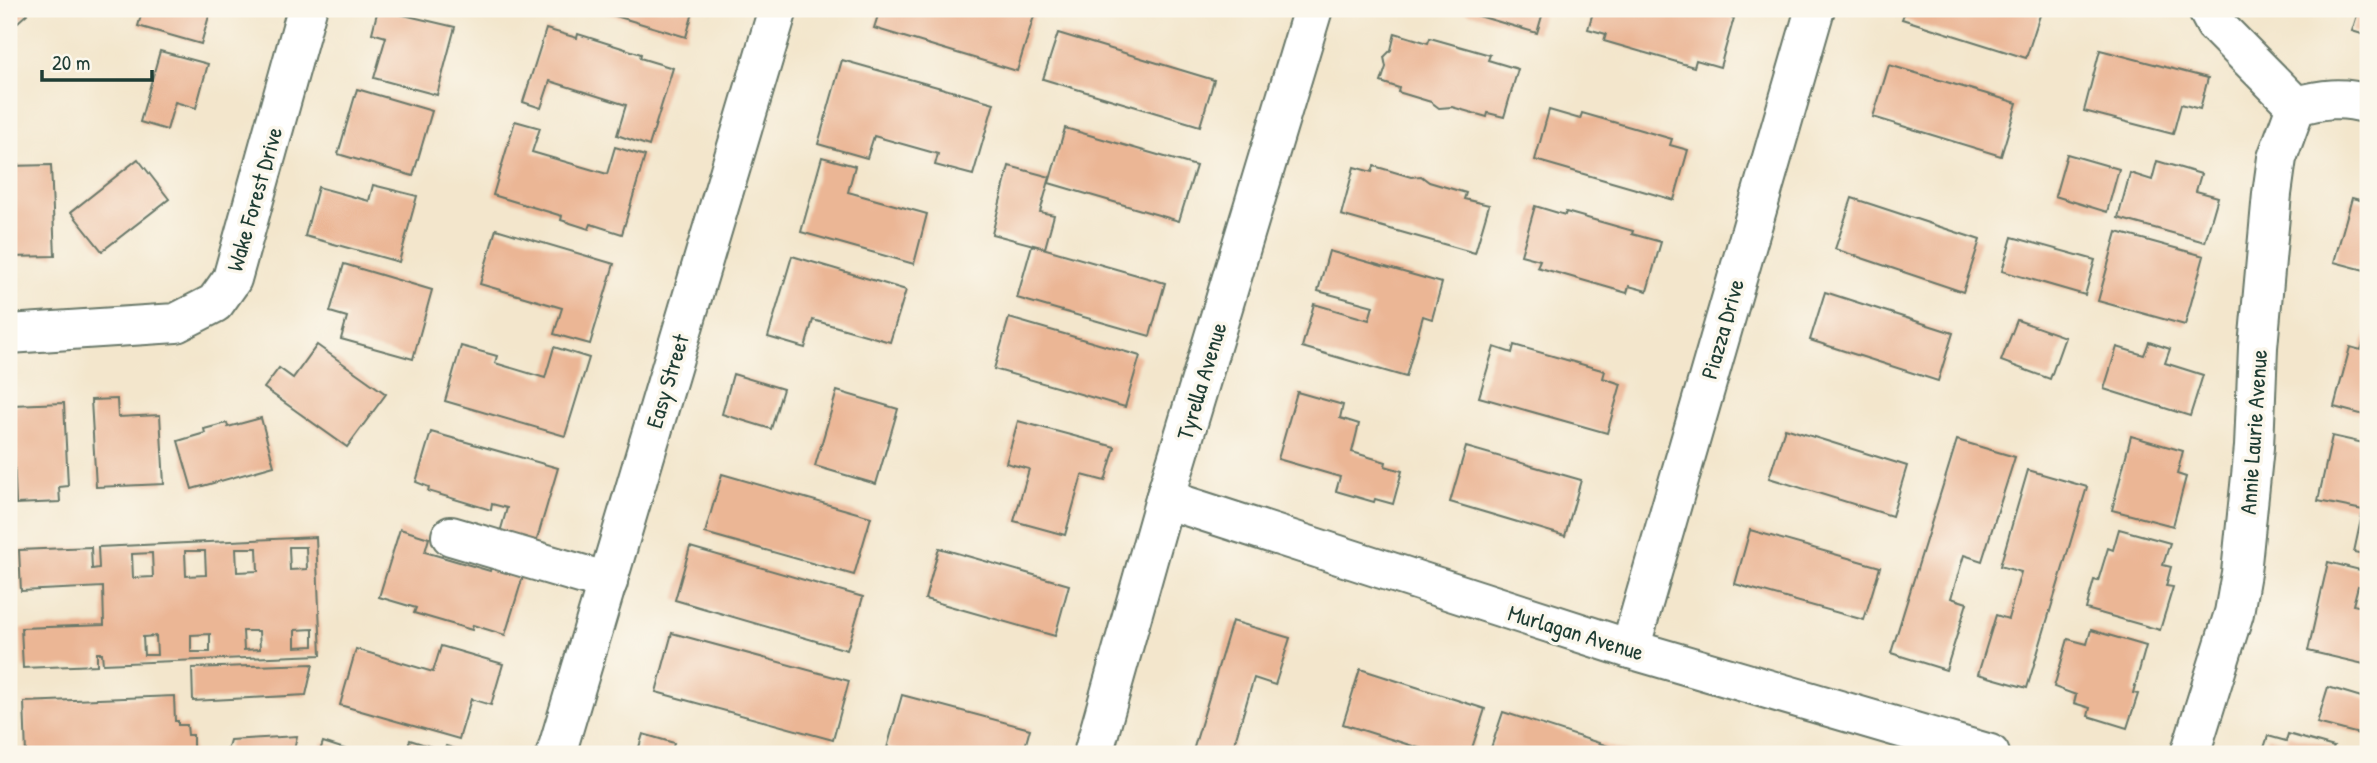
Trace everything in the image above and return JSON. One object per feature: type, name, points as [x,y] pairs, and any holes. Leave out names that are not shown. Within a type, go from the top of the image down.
[{"type":"street","name":"Wake Forest Drive","points":[[9,334],[176,323],[215,303],[232,279],[307,9]]},
{"type":"street","name":"Easy Street","points":[[556,754],[778,9]]},
{"type":"street","name":"Piazza Drive","points":[[1630,649],[1815,9]]},
{"type":"street","points":[[2207,9],[2215,24],[2296,106],[2322,99],[2356,100],[2368,104]]},
{"type":"street","name":"Tyrella Avenue","points":[[1093,754],[1301,12]]},
{"type":"street","name":"Annie Laurie Avenue","points":[[2190,754],[2234,612],[2241,573],[2254,447],[2258,347],[2272,194],[2277,158],[2296,106]]},
{"type":"street","name":"Murlagan Avenue","points":[[1165,499],[1630,649],[1990,754]]},
{"type":"street","points":[[451,536],[608,582]]},
{"type":"building","points":[[9,9],[23,9],[27,14],[9,30]]},
{"type":"building","points":[[143,9],[211,9],[201,44],[138,26]]},
{"type":"building","points":[[378,9],[455,27],[437,95],[374,78],[386,37],[372,33]]},
{"type":"building","points":[[592,9],[694,9],[686,37]]},
{"type":"building","points":[[880,9],[1010,9],[1034,16],[1017,71],[874,28]]},
{"type":"building","points":[[1455,9],[1544,9],[1537,33]]},
{"type":"building","points":[[1594,9],[1703,9],[1734,18],[1720,67],[1696,60],[1694,67],[1604,41],[1606,34],[1588,29]]},
{"type":"building","points":[[1906,9],[2042,9],[2026,58],[1902,19]]},
{"type":"building","points":[[2359,9],[2368,9],[2368,36],[2352,31]]},
{"type":"building","points":[[546,29],[577,38],[578,34],[641,54],[640,58],[673,68],[649,146],[617,135],[626,105],[550,81],[541,108],[523,102]]},
{"type":"building","points":[[1058,33],[1214,80],[1200,126],[1043,79]]},
{"type":"building","points":[[1395,33],[1428,43],[1430,38],[1490,55],[1488,60],[1518,69],[1504,117],[1488,113],[1487,117],[1452,107],[1439,108],[1431,102],[1398,92],[1399,88],[1381,82],[1386,67],[1384,57],[1391,50]]},
{"type":"building","points":[[2100,50],[2208,78],[2200,109],[2181,104],[2173,134],[2084,111]]},
{"type":"building","points":[[160,51],[208,64],[196,108],[175,102],[167,130],[140,122]]},
{"type":"building","points":[[842,60],[994,103],[973,175],[935,165],[938,154],[874,136],[867,158],[818,144]]},
{"type":"building","points":[[1889,65],[2017,103],[2001,156],[1873,117]]},
{"type":"building","points":[[357,89],[432,111],[413,176],[338,154]]},
{"type":"building","points":[[1549,110],[1580,119],[1582,113],[1672,139],[1670,145],[1688,150],[1674,200],[1535,160]]},
{"type":"building","points":[[515,121],[540,128],[532,152],[607,174],[615,147],[645,156],[622,234],[591,224],[589,229],[561,220],[562,216],[493,195]]},
{"type":"building","points":[[1065,128],[1196,166],[1179,221],[1049,183]]},
{"type":"building","points":[[2067,154],[2119,169],[2107,212],[2055,196]]},
{"type":"building","points":[[822,157],[855,166],[848,192],[927,214],[914,264],[801,232]]},
{"type":"building","points":[[138,159],[169,199],[102,251],[71,212]]},
{"type":"building","points":[[2157,161],[2201,174],[2196,191],[2218,197],[2205,242],[2118,218],[2130,173],[2152,180]]},
{"type":"building","points":[[51,165],[55,256],[9,257],[9,166]]},
{"type":"building","points":[[1009,166],[1050,177],[1040,212],[1054,215],[1045,248],[992,234]]},
{"type":"building","points":[[1374,166],[1411,177],[1421,176],[1429,182],[1466,193],[1464,199],[1489,205],[1475,253],[1341,215],[1354,167],[1372,172]]},
{"type":"building","points":[[373,185],[417,196],[399,262],[305,236],[318,187],[369,201]]},
{"type":"building","points":[[1852,198],[1980,240],[1963,292],[1835,249]]},
{"type":"building","points":[[2352,198],[2368,202],[2368,271],[2334,262]]},
{"type":"building","points":[[1535,206],[1633,231],[1632,234],[1661,242],[1647,291],[1629,286],[1627,293],[1537,267],[1540,260],[1521,255]]},
{"type":"building","points":[[496,229],[614,264],[590,344],[554,334],[562,308],[480,284]]},
{"type":"building","points":[[2117,232],[2204,256],[2185,325],[2098,301]]},
{"type":"building","points":[[2012,237],[2095,260],[2085,295],[2002,271]]},
{"type":"building","points":[[1032,245],[1165,283],[1150,336],[1017,298]]},
{"type":"building","points":[[1329,251],[1442,283],[1432,319],[1423,316],[1406,377],[1302,347],[1314,304],[1369,320],[1373,306],[1318,291]]},
{"type":"building","points":[[792,256],[906,290],[890,342],[813,320],[805,348],[768,337]]},
{"type":"building","points":[[344,264],[432,290],[413,359],[341,339],[347,317],[330,312]]},
{"type":"building","points":[[1825,292],[1953,333],[1938,381],[1810,340]]},
{"type":"building","points":[[1009,318],[1140,356],[1125,407],[994,369]]},
{"type":"building","points":[[2017,320],[2065,337],[2050,379],[2001,361]]},
{"type":"building","points":[[2368,328],[2368,416],[2334,407],[2350,347],[2361,350]]},
{"type":"building","points":[[2149,342],[2170,349],[2165,363],[2203,375],[2190,416],[2104,389],[2117,347],[2144,355]]},
{"type":"building","points":[[317,345],[386,394],[347,447],[264,388],[279,368],[293,378]]},
{"type":"building","points":[[1514,345],[1605,371],[1603,378],[1621,384],[1607,433],[1479,397],[1494,347],[1512,353]]},
{"type":"building","points":[[461,346],[497,356],[495,363],[545,378],[554,347],[589,358],[565,436],[445,401]]},
{"type":"building","points":[[733,374],[783,389],[771,429],[722,414]]},
{"type":"building","points":[[837,391],[898,409],[876,484],[815,466]]},
{"type":"building","points":[[1297,392],[1343,405],[1340,418],[1359,424],[1352,452],[1386,462],[1385,466],[1402,471],[1393,504],[1375,499],[1374,502],[1336,491],[1340,477],[1278,459]]},
{"type":"building","points":[[117,399],[118,417],[160,415],[164,484],[96,487],[91,400]]},
{"type":"building","points":[[64,403],[68,486],[59,487],[60,502],[16,504],[12,405]]},
{"type":"building","points":[[261,418],[274,466],[192,489],[178,441],[205,433],[204,429],[227,423],[228,427]]},
{"type":"building","points":[[1018,421],[1115,447],[1105,481],[1082,475],[1065,535],[1014,521],[1029,469],[1006,463]]},
{"type":"building","points":[[1785,428],[1907,466],[1892,516],[1769,478]]},
{"type":"building","points":[[431,432],[558,468],[535,546],[499,536],[507,508],[492,504],[491,510],[428,491],[429,487],[416,482]]},
{"type":"building","points":[[2131,436],[2183,451],[2177,474],[2186,477],[2173,526],[2112,510]]},
{"type":"building","points":[[2332,436],[2368,444],[2368,488],[2363,510],[2318,501]]},
{"type":"building","points":[[1957,440],[2015,457],[1982,561],[1964,555],[1951,598],[1967,603],[1946,670],[1891,653]]},
{"type":"building","points":[[1466,447],[1581,480],[1565,536],[1450,502]]},
{"type":"building","points":[[2028,470],[2087,487],[2027,688],[1978,674],[1996,615],[2008,619],[2021,572],[2000,566]]},
{"type":"building","points":[[722,474],[871,517],[854,575],[705,533]]},
{"type":"building","points":[[2363,510],[2368,512],[2368,555],[2354,552]]},
{"type":"building","points":[[400,529],[429,538],[425,552],[490,571],[493,560],[525,570],[505,635],[473,625],[472,630],[414,613],[416,608],[379,597]]},
{"type":"building","points":[[2119,529],[2170,543],[2163,565],[2171,567],[2166,586],[2173,587],[2160,630],[2086,609],[2094,580],[2098,581],[2108,548],[2113,550]]},
{"type":"building","points":[[1750,530],[1880,567],[1864,620],[1735,584]]},
{"type":"building","points":[[316,537],[321,655],[103,664],[102,653],[97,653],[97,665],[23,668],[21,628],[104,625],[103,587],[21,591],[19,550],[91,547],[92,569],[99,568],[98,547]],"holes":[[[289,547],[306,547],[307,569],[290,570]],[[236,548],[257,548],[258,571],[237,572]],[[185,551],[205,551],[206,575],[186,576]],[[152,553],[153,577],[133,578],[132,554]],[[313,629],[313,646],[295,647],[295,630]],[[243,631],[259,631],[260,649],[244,650]],[[210,634],[210,652],[191,652],[191,635]],[[156,636],[157,655],[144,655],[143,637]]]},
{"type":"building","points":[[690,547],[863,597],[847,650],[675,600]]},
{"type":"building","points":[[939,548],[1069,585],[1055,636],[925,599]]},
{"type":"building","points":[[2328,562],[2368,572],[2368,588],[2358,586],[2353,605],[2368,608],[2368,665],[2308,651]]},
{"type":"building","points":[[1232,621],[1290,638],[1275,685],[1254,678],[1231,754],[1192,754]]},
{"type":"building","points":[[2091,630],[2146,646],[2133,693],[2138,694],[2127,728],[2088,716],[2090,708],[2074,703],[2076,695],[2054,687],[2068,639],[2087,644]]},
{"type":"building","points":[[672,633],[849,681],[833,740],[656,692]]},
{"type":"building","points":[[441,646],[503,664],[491,705],[471,699],[459,739],[340,705],[356,649],[433,672]]},
{"type":"building","points":[[313,664],[306,695],[193,701],[192,668]]},
{"type":"building","points":[[1360,669],[1485,709],[1470,754],[1438,754],[1343,724]]},
{"type":"building","points":[[2328,687],[2368,699],[2368,716],[2363,735],[2317,723]]},
{"type":"building","points":[[902,695],[1030,729],[1023,754],[910,754],[887,748]]},
{"type":"building","points":[[174,696],[175,721],[178,721],[178,725],[187,725],[188,735],[193,735],[193,754],[26,754],[24,702]]},
{"type":"building","points":[[1503,712],[1633,754],[1489,754]]},
{"type":"building","points":[[643,734],[674,743],[671,754],[637,754]]},
{"type":"building","points":[[2288,734],[2334,747],[2331,754],[2262,754],[2268,736],[2286,741]]},
{"type":"building","points":[[297,736],[293,754],[226,754],[230,740]]},
{"type":"building","points":[[410,740],[444,751],[446,746],[472,754],[405,754]]},
{"type":"building","points":[[323,742],[360,754],[319,754]]}]
